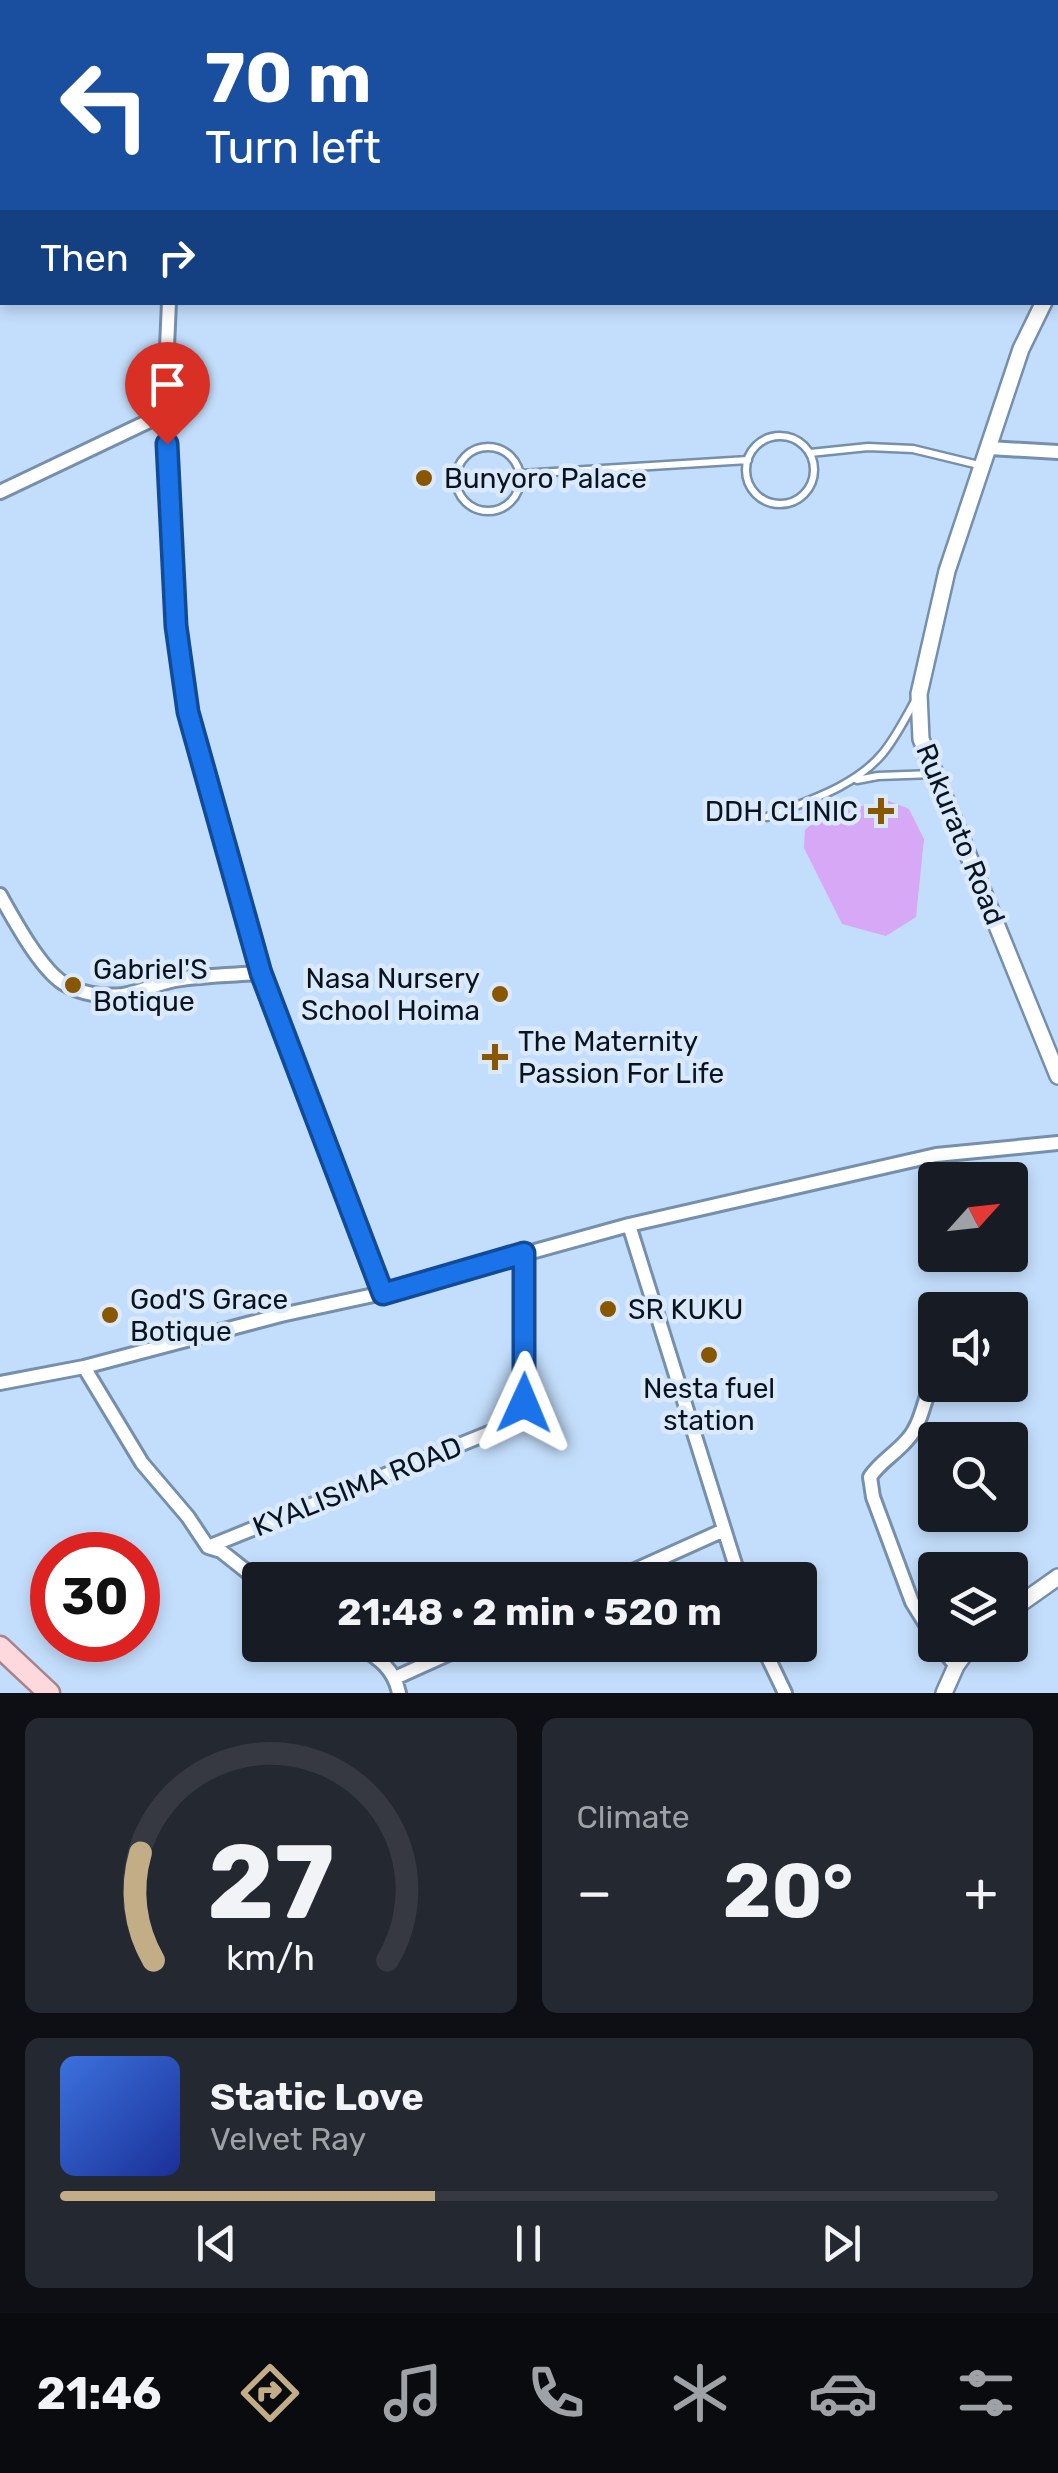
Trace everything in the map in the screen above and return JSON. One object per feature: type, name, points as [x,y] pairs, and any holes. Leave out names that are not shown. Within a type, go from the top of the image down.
[{"type":"main road","points":[[0,1647],[50,1693]]},
{"type":"street","points":[[170,305],[166,413],[176,626],[188,712],[261,973],[383,1294]]},
{"type":"street","name":"Rukurato Road","points":[[1041,305],[1022,349],[947,570],[919,694],[921,739],[1058,1076]]},
{"type":"street","points":[[0,492],[166,413]]},
{"type":"street","points":[[989,448],[1058,452]]},
{"type":"street","points":[[0,895],[17,926],[60,982],[78,991],[118,996],[175,980],[261,973]]},
{"type":"street","points":[[0,1382],[84,1367],[281,1314],[383,1294],[629,1224],[936,1155],[1058,1143]]},
{"type":"street","points":[[629,1224],[734,1562]]},
{"type":"street","name":"KYALISIMA ROAD","points":[[208,1547],[512,1421],[521,1412],[526,1395],[524,1253]]},
{"type":"street","points":[[84,1367],[142,1463],[208,1547],[221,1551],[242,1568]]},
{"type":"street","points":[[918,1612],[870,1477],[911,1436],[925,1402]]},
{"type":"street","points":[[653,1562],[724,1530]]},
{"type":"street","points":[[1028,1598],[1058,1576]]},
{"type":"street","points":[[383,1662],[396,1678],[398,1693]]},
{"type":"street","points":[[396,1678],[431,1662]]},
{"type":"street","points":[[770,1662],[786,1693]]},
{"type":"street","points":[[953,1662],[956,1666]]},
{"type":"street","points":[[944,1693],[959,1662]]},
{"type":"lane","points":[[790,437],[810,453],[815,468],[813,482],[792,503],[766,501],[749,484],[748,460],[764,440],[790,437]]},
{"type":"lane","points":[[487,446],[503,449],[515,460],[521,474],[517,496],[500,510],[478,511],[461,498],[455,476],[460,461],[472,450],[487,446]]},
{"type":"lane","points":[[810,453],[868,447],[913,449],[984,466]]},
{"type":"lane","points":[[521,474],[748,460]]},
{"type":"lane","points":[[768,817],[850,781],[869,768],[919,694]]},
{"type":"lane","points":[[850,781],[935,774]]},
{"type":"shaded area","points":[[889,801],[909,809],[924,839],[916,917],[886,936],[842,924],[804,848],[805,830],[823,813]]},
{"type":"place","name":"Bunyoro Palace","points":[[424,478]]},
{"type":"place","name":"DDH CLINIC","points":[[881,811]]},
{"type":"place","name":"Gabriel'S Botique","points":[[73,985]]},
{"type":"place","name":"Nasa Nursery School Hoima","points":[[500,994]]},
{"type":"place","name":"The Maternity Passion For Life","points":[[495,1057]]},
{"type":"place","name":"SR KUKU","points":[[608,1309]]},
{"type":"place","name":"God'S Grace Botique","points":[[110,1315]]},
{"type":"place","name":"Nesta fuel station","points":[[709,1355]]},
{"type":"route","points":[[167,444],[176,626],[188,712],[261,973],[383,1294],[524,1253],[524,1403]]}]
